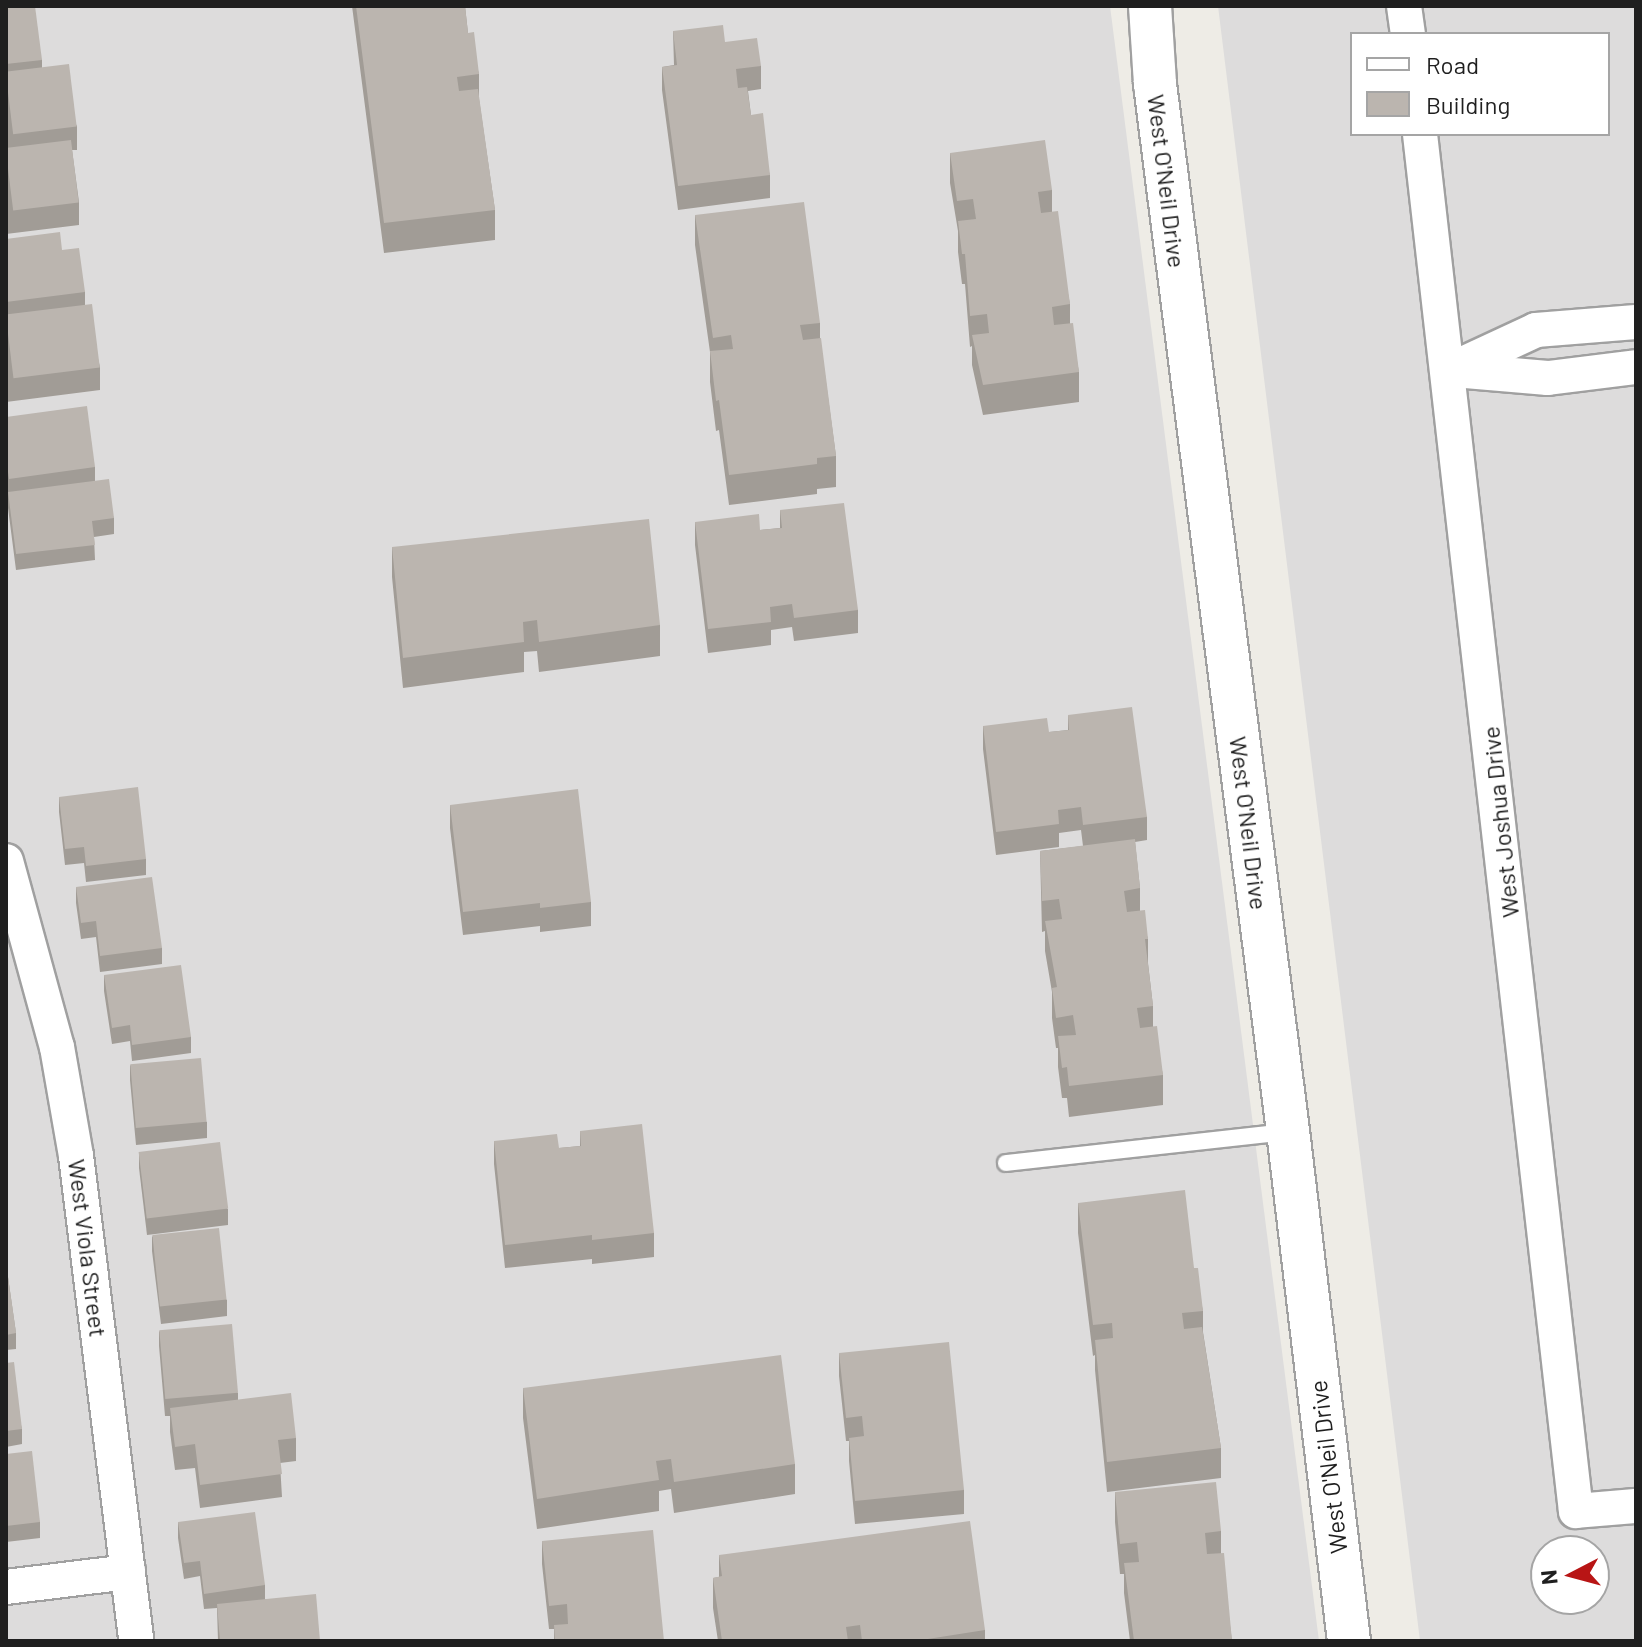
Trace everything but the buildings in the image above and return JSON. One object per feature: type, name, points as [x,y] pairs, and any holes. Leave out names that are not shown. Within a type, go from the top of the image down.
[{"type":"street","name":"West O'Neil Drive","points":[[1150,6],[1155,84],[1288,1131],[1349,1641]]},
{"type":"street","points":[[1404,6],[1408,32]]},
{"type":"street","name":"West Joshua Drive","points":[[1420,136],[1450,370],[1576,1511],[1636,1506]]},
{"type":"street","points":[[1450,370],[1536,330],[1636,322]]},
{"type":"street","points":[[1450,370],[1548,378],[1636,367]]},
{"type":"street","name":"West Viola Street","points":[[6,861],[57,1047],[76,1156],[136,1641]]},
{"type":"street","points":[[6,1587],[128,1572]]},
{"type":"lane","points":[[1006,1163],[1288,1131]]},
{"type":"shaded area","points":[[6,6],[1110,6],[1319,1641],[6,1641]]},
{"type":"shaded area","points":[[1218,6],[1636,6],[1636,1641],[1420,1641]]}]
